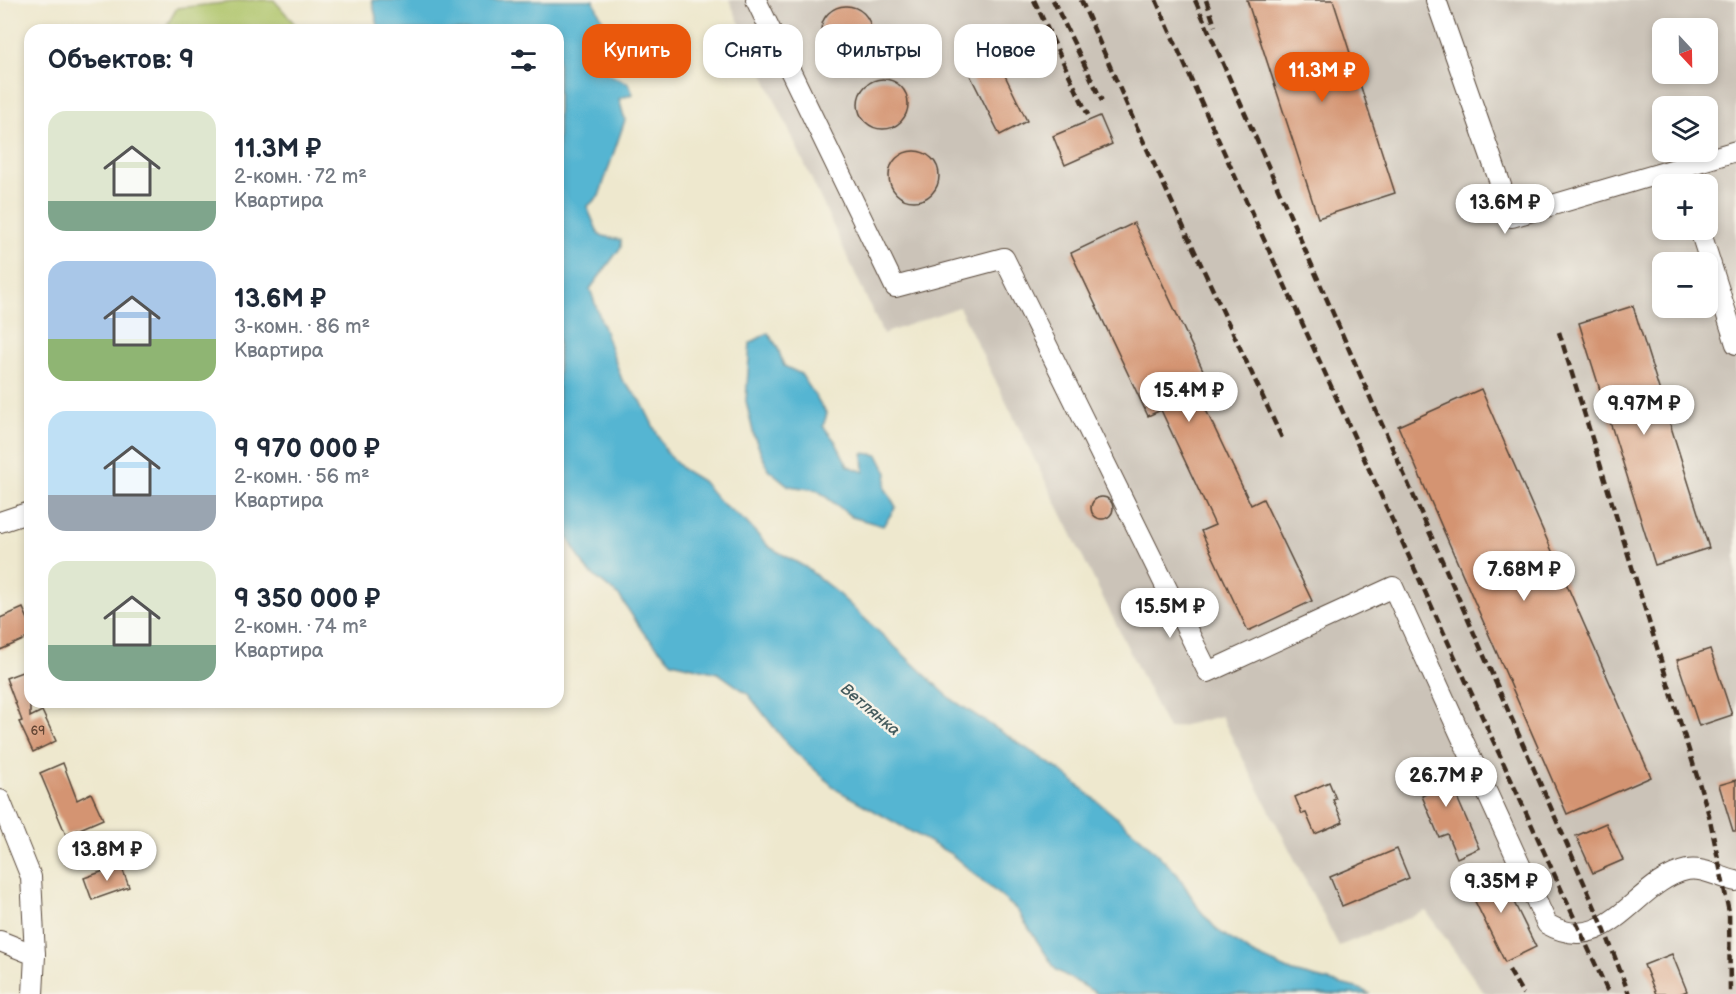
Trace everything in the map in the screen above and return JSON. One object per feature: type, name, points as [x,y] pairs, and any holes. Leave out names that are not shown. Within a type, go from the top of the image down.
[{"type":"street","points":[[756,0],[895,287],[1004,258],[1208,672],[1393,587],[1547,924],[1562,932],[1583,934],[1603,926],[1665,880],[1688,870],[1710,872],[1723,879],[1736,881]]},
{"type":"street","points":[[1436,0],[1512,217],[1652,183]]},
{"type":"street","points":[[1685,174],[1736,151]]},
{"type":"street","points":[[1703,240],[1736,344]]},
{"type":"street","points":[[0,522],[24,514]]},
{"type":"street","points":[[0,800],[31,877],[35,955],[33,994]]},
{"type":"street","points":[[0,941],[35,955]]},
{"type":"shaded area","points":[[729,0],[1736,0],[1736,994],[1485,994],[1426,911],[1339,946],[1221,716],[1168,729],[959,307],[883,334],[765,78],[803,78],[803,24],[740,24]]},
{"type":"green space","points":[[252,0],[274,0],[295,24],[168,24],[177,8]]},
{"type":"water","name":"Ветлянка","points":[[372,0],[593,0],[604,23],[582,24],[582,78],[617,78],[628,83],[633,94],[619,99],[625,120],[599,196],[587,207],[599,235],[621,240],[621,247],[590,289],[622,380],[641,401],[666,452],[682,469],[702,481],[719,501],[746,522],[769,547],[805,567],[834,590],[951,699],[1061,771],[1141,838],[1178,875],[1199,909],[1217,930],[1253,954],[1293,972],[1360,989],[1370,994],[1098,994],[1056,970],[1017,910],[951,854],[837,790],[788,745],[748,694],[718,673],[672,662],[643,632],[620,597],[587,570],[564,532],[564,24],[378,24]]},
{"type":"water","points":[[768,333],[777,346],[784,366],[801,374],[827,414],[823,426],[835,441],[848,466],[864,472],[863,453],[878,455],[887,473],[885,488],[896,507],[883,526],[852,517],[817,490],[789,486],[768,469],[754,436],[746,401],[750,343]]},
{"type":"building","points":[[1247,0],[1333,0],[1395,193],[1318,218]]},
{"type":"building","points":[[846,6],[860,10],[870,24],[822,24],[825,17],[832,10]]},
{"type":"building","points":[[972,78],[1006,78],[1027,121],[1000,135]]},
{"type":"building","points":[[883,79],[901,86],[908,104],[901,122],[883,129],[865,122],[858,104],[865,86]]},
{"type":"building","points":[[1100,116],[1112,144],[1065,165],[1053,136]]},
{"type":"building","points":[[909,151],[919,151],[932,158],[939,171],[939,181],[932,194],[919,201],[909,201],[900,197],[893,190],[889,181],[889,171],[893,162],[900,155]]},
{"type":"building","points":[[1134,223],[1210,385],[1197,391],[1251,505],[1263,499],[1312,601],[1248,631],[1201,531],[1215,525],[1161,410],[1148,416],[1071,253]]},
{"type":"building","points":[[1633,306],[1709,548],[1655,565],[1579,323]]},
{"type":"building","points":[[1481,389],[1651,777],[1567,814],[1398,426]]},
{"type":"building","points":[[1098,497],[1106,497],[1113,504],[1113,512],[1106,519],[1098,519],[1091,512],[1091,504]]},
{"type":"building","points":[[23,608],[24,640],[0,650],[0,618]]},
{"type":"building","points":[[1710,649],[1732,715],[1699,726],[1677,660]]},
{"type":"building","points":[[24,671],[24,708],[30,708],[30,717],[42,711],[56,741],[33,752],[19,722],[22,721],[6,678]]},
{"type":"building","points":[[1440,758],[1479,848],[1457,858],[1447,834],[1439,837],[1422,796],[1428,793],[1417,767]]},
{"type":"building","points":[[63,763],[77,800],[91,793],[103,819],[66,835],[40,773]]},
{"type":"building","points":[[1736,780],[1736,831],[1733,831],[1719,785]]},
{"type":"building","points":[[1329,782],[1336,799],[1333,800],[1343,822],[1315,834],[1306,813],[1302,814],[1295,797]]},
{"type":"building","points":[[1606,823],[1623,860],[1593,873],[1576,836]]},
{"type":"building","points":[[1397,849],[1409,878],[1342,906],[1330,877]]},
{"type":"building","points":[[121,865],[129,887],[92,900],[84,878]]},
{"type":"building","points":[[1496,866],[1536,947],[1505,962],[1465,881]]},
{"type":"building","points":[[1672,954],[1687,991],[1680,994],[1656,994],[1644,965]]},
{"type":"railway","points":[[1034,0],[1088,115]]},
{"type":"railway","points":[[1053,0],[1102,101]]},
{"type":"railway","points":[[1081,0],[1134,121],[1282,438]]},
{"type":"railway","points":[[1156,0],[1609,994]]},
{"type":"railway","points":[[1195,0],[1603,926],[1629,994]]},
{"type":"railway","points":[[1206,0],[1215,26]]},
{"type":"railway","points":[[1559,332],[1709,815],[1729,912],[1730,994]]},
{"type":"railway","points":[[1509,970],[1523,994]]}]
